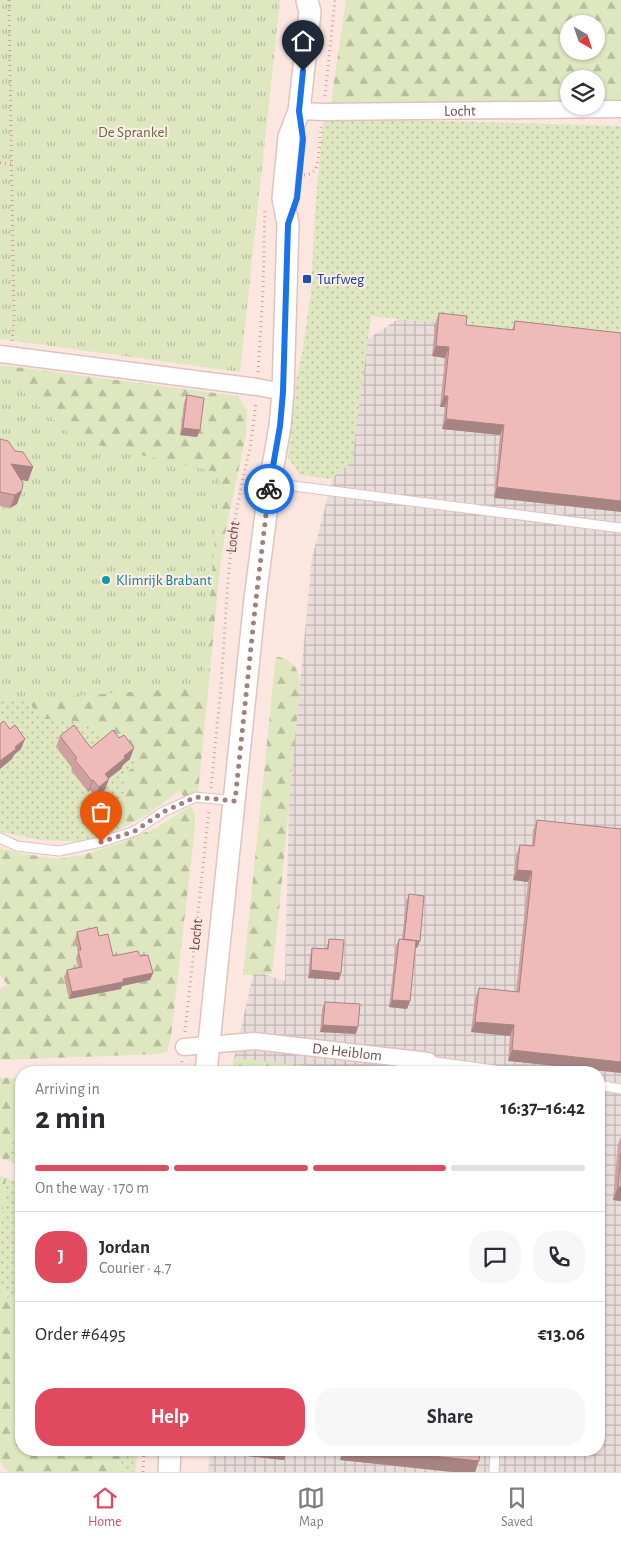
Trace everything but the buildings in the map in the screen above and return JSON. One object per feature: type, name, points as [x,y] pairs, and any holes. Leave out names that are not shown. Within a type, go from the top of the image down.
[{"type":"street","points":[[299,111],[311,4]]},
{"type":"street","name":"Locht","points":[[207,1066],[256,599],[270,483],[280,426],[283,392],[288,224],[297,198],[303,139],[299,111],[621,109]]},
{"type":"street","points":[[3,355],[258,387],[283,392]]},
{"type":"street","name":"De Heiblom","points":[[184,1047],[254,1041],[428,1061]]},
{"type":"street","points":[[169,1472],[170,1456]]},
{"type":"lane","points":[[270,483],[621,528]]},
{"type":"lane","points":[[0,838],[17,846],[59,851],[101,842],[135,831],[163,812],[196,797],[235,801]]},
{"type":"lane","name":"De Heiblom","points":[[428,1061],[465,1066]]},
{"type":"lane","points":[[605,1086],[621,1089]]},
{"type":"lane","points":[[494,1472],[495,1456]]},
{"type":"path","points":[[3,355],[14,320],[9,0]]},
{"type":"path","points":[[319,146],[335,0]]},
{"type":"path","points":[[0,163],[12,164]]},
{"type":"path","name":"Locht","points":[[182,1066],[221,686],[233,530],[250,449],[258,387],[265,206]]},
{"type":"path","points":[[142,1472],[143,1456]]},
{"type":"shaded area","points":[[409,312],[621,331],[621,1472],[208,1472],[209,1456],[605,1456],[605,1066],[233,1066],[254,971],[285,981],[289,798],[312,558],[368,339]]},
{"type":"green space","name":"De Sprankel","points":[[0,0],[280,0],[240,372],[0,339]]},
{"type":"green space","points":[[346,0],[621,0],[621,101],[605,102],[605,70],[560,70],[560,102],[339,106],[331,103]]},
{"type":"green space","points":[[333,118],[621,126],[621,343],[371,316],[352,462],[331,479],[300,475],[288,458],[294,389],[303,349],[311,291],[315,210],[323,123]]},
{"type":"green space","name":"Klimrijk Brabant","points":[[0,365],[238,396],[247,410],[246,435],[225,534],[220,568],[198,793],[187,800],[179,791],[148,814],[122,828],[121,808],[127,786],[125,774],[137,764],[123,744],[114,752],[89,726],[66,719],[41,719],[34,711],[26,690],[0,434]]},
{"type":"green space","name":"Klimrijk Brabant","points":[[0,373],[3,373],[76,440],[220,473],[203,687],[0,701]]},
{"type":"green space","points":[[276,656],[287,660],[294,666],[300,685],[279,912],[272,974],[243,975]]},
{"type":"green space","points":[[0,684],[27,690],[41,719],[66,719],[89,726],[114,751],[122,744],[138,764],[125,774],[127,786],[121,808],[122,828],[88,842],[40,840],[0,832]]},
{"type":"green space","points":[[191,806],[195,815],[195,827],[171,1036],[167,1052],[158,1054],[0,1060],[0,989],[7,984],[0,975],[0,848],[58,859],[83,855],[120,843],[156,828]]},
{"type":"green space","points":[[234,1058],[308,1066],[233,1066]]},
{"type":"green space","points":[[0,1078],[15,1078],[15,1126],[9,1161],[0,1158]]},
{"type":"green space","points":[[15,1126],[15,1163],[9,1161]]},
{"type":"green space","points":[[0,1176],[6,1178],[0,1242]]},
{"type":"green space","points":[[6,1178],[15,1182],[15,1301],[8,1298],[0,1287],[0,1242]]},
{"type":"green space","points":[[0,1287],[8,1298],[15,1301],[15,1456],[122,1456],[121,1472],[8,1472],[0,1462]]},
{"type":"green space","points":[[122,1456],[137,1456],[136,1472],[121,1472]]},
{"type":"way so far","points":[[101,842],[135,831],[163,812],[196,797],[235,801],[269,489]]},
{"type":"place","name":"Turfweg","points":[[307,279]]},
{"type":"place","name":"Klimrijk Brabant","points":[[106,580]]},
{"type":"route","points":[[269,489],[280,426],[283,392],[288,224],[297,198],[303,139],[299,111],[303,71]]}]
